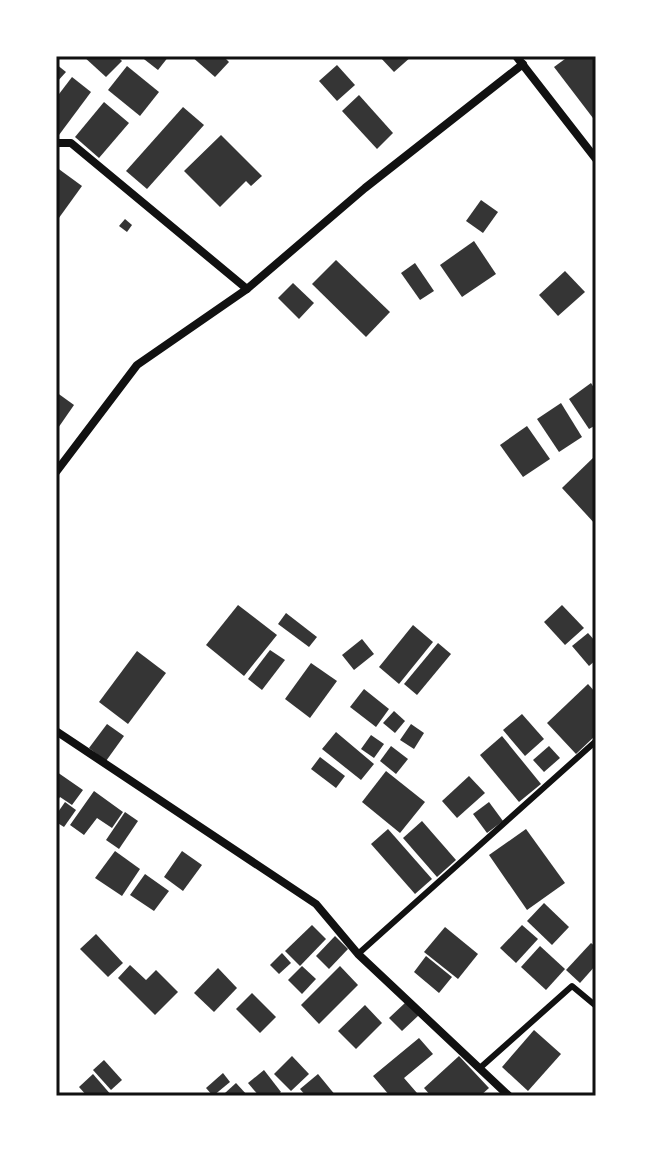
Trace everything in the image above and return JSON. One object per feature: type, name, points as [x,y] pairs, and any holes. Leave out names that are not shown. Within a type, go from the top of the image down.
[{"type":"street","points":[[516,56],[596,159]]},
{"type":"street","points":[[56,472],[137,365],[247,289],[365,188],[523,64]]},
{"type":"street","points":[[56,143],[71,143],[247,289]]},
{"type":"street","points":[[56,731],[316,904],[358,954],[509,1096]]},
{"type":"lane","points":[[358,954],[596,741]]},
{"type":"lane","points":[[481,1067],[572,986],[596,1006]]},
{"type":"building","points":[[83,56],[117,56],[122,61],[106,77]]},
{"type":"building","points":[[140,56],[169,56],[158,70]]},
{"type":"building","points":[[191,56],[223,56],[229,62],[215,77]]},
{"type":"building","points":[[379,56],[412,56],[394,72]]},
{"type":"building","points":[[569,56],[596,58],[596,122],[554,67]]},
{"type":"building","points":[[56,64],[66,72],[56,83]]},
{"type":"building","points":[[337,65],[355,85],[337,101],[319,81]]},
{"type":"building","points":[[127,66],[159,92],[140,116],[108,90]]},
{"type":"building","points":[[72,77],[91,92],[59,135],[56,133],[56,98]]},
{"type":"building","points":[[359,95],[393,133],[377,149],[342,111]]},
{"type":"building","points":[[104,102],[129,123],[99,158],[75,137]]},
{"type":"building","points":[[183,107],[204,125],[147,189],[126,171]]},
{"type":"building","points":[[221,135],[262,176],[251,186],[246,181],[220,207],[184,171]]},
{"type":"building","points":[[56,167],[82,186],[56,222]]},
{"type":"building","points":[[481,200],[498,212],[483,233],[466,221]]},
{"type":"building","points":[[125,219],[132,225],[127,232],[119,226]]},
{"type":"building","points":[[474,241],[496,274],[462,297],[440,265]]},
{"type":"building","points":[[336,260],[390,312],[366,337],[312,284]]},
{"type":"building","points":[[415,263],[434,291],[420,300],[401,273]]},
{"type":"building","points":[[565,271],[585,292],[558,316],[539,295]]},
{"type":"building","points":[[293,283],[314,303],[299,319],[278,298]]},
{"type":"building","points":[[591,383],[596,391],[596,425],[589,429],[569,399]]},
{"type":"building","points":[[56,392],[74,405],[56,431]]},
{"type":"building","points":[[561,403],[582,437],[559,452],[537,419]]},
{"type":"building","points":[[527,426],[550,459],[523,477],[500,445]]},
{"type":"building","points":[[596,455],[596,525],[562,488]]},
{"type":"building","points":[[238,605],[277,635],[244,676],[206,645]]},
{"type":"building","points":[[562,605],[584,628],[565,645],[544,622]]},
{"type":"building","points":[[286,613],[317,637],[309,647],[278,624]]},
{"type":"building","points":[[413,625],[433,642],[399,684],[379,667]]},
{"type":"building","points":[[588,633],[596,642],[596,660],[589,666],[572,646]]},
{"type":"building","points":[[362,639],[374,654],[354,670],[342,655]]},
{"type":"building","points":[[438,643],[451,654],[417,695],[404,684]]},
{"type":"building","points":[[270,650],[285,660],[262,690],[248,679]]},
{"type":"building","points":[[137,651],[166,673],[128,724],[99,702]]},
{"type":"building","points":[[311,663],[337,681],[310,718],[285,699]]},
{"type":"building","points":[[588,684],[596,693],[596,735],[576,754],[547,723]]},
{"type":"building","points":[[364,689],[389,709],[376,727],[350,707]]},
{"type":"building","points":[[394,711],[405,721],[395,733],[383,723]]},
{"type":"building","points":[[522,714],[544,739],[525,756],[503,730]]},
{"type":"building","points":[[107,724],[124,736],[106,761],[89,748]]},
{"type":"building","points":[[411,724],[424,733],[414,749],[400,740]]},
{"type":"building","points":[[336,732],[374,764],[361,780],[322,749]]},
{"type":"building","points":[[371,735],[384,744],[374,758],[361,749]]},
{"type":"building","points":[[502,736],[541,784],[519,802],[480,755]]},
{"type":"building","points":[[391,746],[408,759],[396,774],[380,761]]},
{"type":"building","points":[[549,746],[560,758],[544,772],[533,760]]},
{"type":"building","points":[[320,757],[345,776],[336,788],[311,769]]},
{"type":"building","points":[[386,771],[425,802],[400,833],[362,802]]},
{"type":"building","points":[[57,772],[83,790],[72,805],[60,797],[56,803]]},
{"type":"building","points":[[469,776],[485,793],[457,818],[442,801]]},
{"type":"building","points":[[94,791],[123,812],[112,828],[97,818],[84,835],[70,825]]},
{"type":"building","points":[[65,802],[76,810],[64,827],[56,822],[56,815]]},
{"type":"building","points":[[489,802],[503,821],[487,833],[473,814]]},
{"type":"building","points":[[125,812],[138,821],[119,849],[106,840]]},
{"type":"building","points":[[422,821],[456,860],[437,877],[403,838]]},
{"type":"building","points":[[388,829],[432,879],[415,894],[371,844]]},
{"type":"building","points":[[526,829],[565,883],[527,910],[489,855]]},
{"type":"building","points":[[115,851],[140,869],[122,896],[95,878]]},
{"type":"building","points":[[182,851],[202,865],[183,891],[164,877]]},
{"type":"building","points":[[145,874],[169,891],[154,911],[130,895]]},
{"type":"building","points":[[544,903],[569,927],[552,945],[527,921]]},
{"type":"building","points":[[312,925],[326,939],[300,966],[285,951]]},
{"type":"building","points":[[522,925],[538,939],[516,963],[500,948]]},
{"type":"building","points":[[445,927],[478,954],[458,979],[424,952]]},
{"type":"building","points":[[96,934],[123,963],[108,977],[80,949]]},
{"type":"building","points":[[335,936],[348,949],[329,969],[316,956]]},
{"type":"building","points":[[591,943],[596,947],[596,965],[580,983],[566,970]]},
{"type":"building","points":[[540,946],[565,969],[546,990],[521,967]]},
{"type":"building","points":[[282,953],[291,963],[279,974],[270,965]]},
{"type":"building","points":[[426,956],[452,977],[439,993],[414,972]]},
{"type":"building","points":[[130,965],[146,980],[156,970],[178,992],[155,1015],[118,978]]},
{"type":"building","points":[[302,966],[316,979],[302,994],[288,980]]},
{"type":"building","points":[[340,966],[358,985],[319,1024],[301,1005]]},
{"type":"building","points":[[218,968],[237,988],[214,1012],[194,993]]},
{"type":"building","points":[[252,993],[276,1017],[260,1033],[236,1009]]},
{"type":"building","points":[[406,1002],[419,1015],[402,1031],[389,1018]]},
{"type":"building","points":[[365,1005],[382,1023],[356,1049],[338,1031]]},
{"type":"building","points":[[534,1030],[561,1054],[528,1091],[502,1067]]},
{"type":"building","points":[[419,1038],[433,1054],[404,1078],[417,1093],[390,1096],[373,1076]]},
{"type":"building","points":[[292,1056],[309,1074],[291,1091],[274,1074]]},
{"type":"building","points":[[459,1056],[489,1088],[480,1096],[431,1096],[424,1088]]},
{"type":"building","points":[[104,1060],[122,1080],[111,1090],[93,1070]]},
{"type":"building","points":[[264,1070],[281,1092],[276,1096],[259,1096],[248,1083]]},
{"type":"building","points":[[223,1073],[230,1082],[213,1096],[206,1088]]},
{"type":"building","points":[[93,1074],[112,1096],[87,1096],[79,1087]]},
{"type":"building","points":[[318,1074],[336,1096],[306,1096],[300,1089]]},
{"type":"building","points":[[236,1083],[248,1096],[225,1093]]}]
